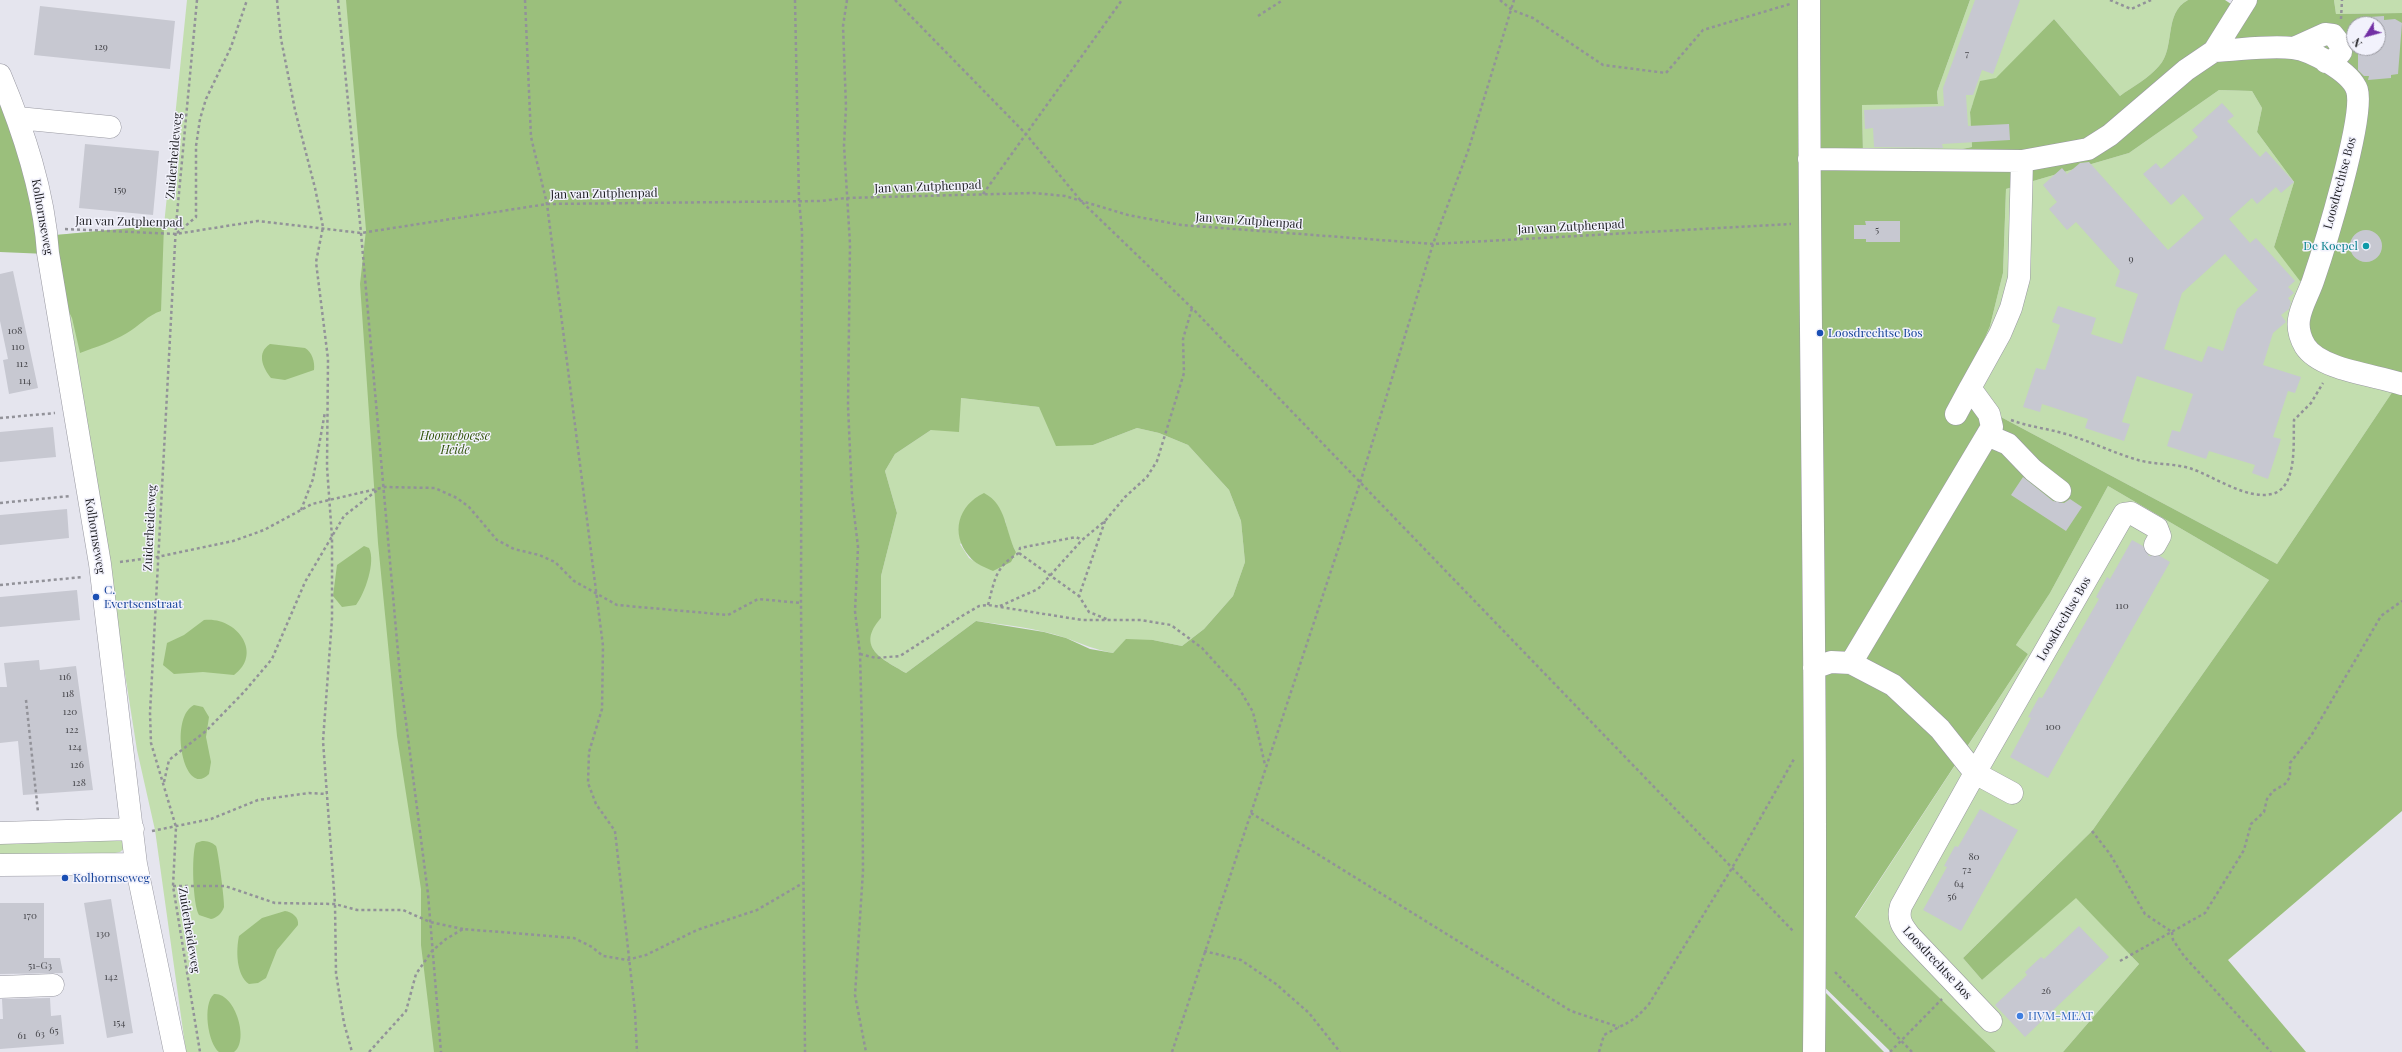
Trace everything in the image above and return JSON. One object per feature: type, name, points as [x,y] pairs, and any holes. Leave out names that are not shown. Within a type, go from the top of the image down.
[{"type":"street","points":[[1809,159],[2022,161],[2088,149],[2110,135],[2186,70],[2214,51],[2246,0]]},
{"type":"street","points":[[1803,1],[1809,159],[1817,917],[1815,952],[1814,1052]]},
{"type":"street","name":"Loosdrechtse Bos","points":[[2214,51],[2294,48],[2312,54],[2326,62],[2343,74],[2356,89],[2359,100],[2352,143],[2313,281],[2298,317],[2300,331],[2306,346],[2317,358],[2331,364],[2402,384]]},
{"type":"street","name":"Kolhornseweg","points":[[1,78],[18,118],[32,163],[46,229],[48,253],[100,570],[134,832],[136,864],[175,1052]]},
{"type":"street","points":[[18,118],[110,127]]},
{"type":"street","points":[[1956,414],[2000,334],[2011,308],[2019,278],[2022,161]]},
{"type":"street","points":[[1851,663],[1990,431],[1989,414],[1970,388]]},
{"type":"street","points":[[1990,431],[2008,444],[2033,470],[2060,491]]},
{"type":"street","name":"Loosdrechtse Bos","points":[[1991,1021],[1901,925],[1899,914],[1900,906],[2124,514],[2130,513],[2157,528],[2160,536],[2155,545]]},
{"type":"street","points":[[1814,668],[1831,662],[1851,663],[1893,685],[1940,729],[1975,773],[2012,793]]},
{"type":"street","points":[[0,833],[134,832]]},
{"type":"street","points":[[0,864],[136,864]]},
{"type":"street","points":[[0,987],[53,985]]},
{"type":"path","name":"Zuiderheideweg","points":[[198,0],[176,234],[157,557],[151,743],[176,827],[173,886],[200,1052]]},
{"type":"path","points":[[176,234],[196,217],[196,146],[200,119],[206,99],[231,47],[246,0]]},
{"type":"path","points":[[277,0],[281,39],[295,110],[315,188],[323,227],[316,262],[328,359],[326,408],[329,500],[332,536],[332,619],[323,740],[335,904],[336,973],[344,1023],[352,1052]]},
{"type":"path","points":[[338,0],[362,233],[400,675],[430,922],[441,1052]]},
{"type":"path","points":[[525,0],[531,137],[547,204],[585,491],[595,594],[603,646],[602,709],[589,752],[588,783],[596,804],[615,831],[637,1052]]},
{"type":"path","points":[[795,0],[799,200],[802,231],[801,603],[805,1052]]},
{"type":"path","points":[[848,0],[843,26],[846,198],[850,244],[848,406],[852,496],[858,547],[855,611],[860,654],[863,871],[855,994],[866,1052]]},
{"type":"path","points":[[896,0],[1025,133],[1081,201],[1192,308],[1732,868],[1902,1040],[1912,1052]]},
{"type":"path","points":[[982,194],[1122,0]]},
{"type":"path","points":[[1258,16],[1282,0]]},
{"type":"path","points":[[1500,0],[1512,10],[1533,18],[1603,65],[1666,73],[1703,30],[1803,1]]},
{"type":"path","points":[[1172,1052],[1204,951],[1360,483],[1433,244],[1468,151],[1514,0]]},
{"type":"path","points":[[2110,0],[2131,9],[2152,0]]},
{"type":"path","name":"Jan van Zutphenpad","points":[[46,229],[176,234],[258,221],[323,227],[362,233],[547,204],[799,200],[821,201],[846,198],[982,194],[1034,194],[1065,196],[1128,215],[1181,225],[1433,244],[1809,224]]},
{"type":"path","points":[[999,606],[1038,589],[1082,540],[1105,521],[1125,497],[1147,477],[1157,461],[1184,373],[1183,339],[1192,308]]},
{"type":"path","points":[[1990,431],[2011,420],[2023,425],[2042,427],[2075,436],[2139,460],[2191,468],[2231,487],[2252,492],[2273,494],[2287,484],[2292,470],[2294,420],[2319,392],[2331,364]]},
{"type":"path","points":[[301,510],[313,480],[326,408]]},
{"type":"path","points":[[0,418],[74,411]]},
{"type":"path","points":[[0,585],[100,570],[233,541],[264,530],[312,504],[380,488],[435,488],[457,498],[470,507],[497,540],[514,550],[539,555],[555,562],[574,581],[595,594],[618,605],[728,615],[758,598],[801,603]]},
{"type":"path","points":[[164,783],[169,760],[206,731],[244,692],[272,659],[305,582],[344,516],[380,488]]},
{"type":"path","points":[[0,503],[88,494]]},
{"type":"path","points":[[1079,596],[1105,521]]},
{"type":"path","points":[[988,605],[997,573],[1006,561],[1019,553],[1020,548],[1076,537],[1082,540]]},
{"type":"path","points":[[1019,553],[1079,596],[1089,612],[1111,621]]},
{"type":"path","points":[[2120,961],[2205,914],[2244,850],[2251,824],[2264,812],[2270,795],[2285,784],[2290,777],[2290,763],[2311,736],[2381,616],[2402,601]]},
{"type":"path","points":[[860,654],[876,658],[900,656],[979,606],[988,605],[1082,620],[1141,620],[1171,625],[1202,648],[1240,690],[1253,712],[1266,766]]},
{"type":"path","points":[[26,700],[40,832]]},
{"type":"path","points":[[1600,1052],[1604,1035],[1619,1027],[1628,1025],[1637,1018],[1649,1004],[1732,868],[1798,752]]},
{"type":"path","points":[[134,832],[176,827],[211,819],[258,800],[309,793],[327,794]]},
{"type":"path","points":[[1251,813],[1571,1011],[1619,1027]]},
{"type":"path","points":[[2092,831],[2110,854],[2146,914],[2172,932],[2173,940],[2184,956],[2271,1052]]},
{"type":"path","points":[[173,886],[225,886],[275,903],[335,904],[357,910],[403,910],[430,922],[463,929],[574,938],[592,947],[603,956],[627,960],[646,956],[697,930],[757,910],[803,883]]},
{"type":"path","points":[[369,1052],[406,1012],[416,974],[432,951],[446,939],[463,929]]},
{"type":"path","points":[[1204,951],[1240,960],[1276,984],[1309,1013],[1340,1052]]},
{"type":"path","points":[[1890,1052],[1956,984]]},
{"type":"green space","name":"Hoorneboegse Heide","points":[[187,0],[819,0],[815,1052],[186,1052],[155,830],[137,750],[56,235],[164,225]]},
{"type":"green space","points":[[346,0],[1970,0],[1937,92],[1938,104],[1862,105],[1863,153],[1942,153],[1972,147],[1970,112],[1980,81],[1996,78],[2054,19],[2120,96],[2155,70],[2164,59],[2175,13],[2180,6],[2188,0],[2225,0],[2231,4],[2233,0],[2334,0],[2336,14],[2402,13],[2402,811],[2228,960],[2306,1052],[2063,1052],[2139,964],[2076,898],[1982,980],[1963,958],[2092,831],[2269,580],[2108,486],[2050,593],[2016,645],[2028,654],[1855,917],[1996,1052],[1891,1052],[1812,975],[1809,1052],[434,1052],[421,945],[421,889],[397,736],[378,543],[360,284],[366,230]],"holes":[[[2219,90],[2252,91],[2262,108],[2257,132],[2294,182],[2274,247],[2300,281],[2311,280],[2306,352],[2397,385],[2277,564],[1984,408],[1958,400],[1990,326],[2003,273],[2006,189],[2129,153]],[[961,398],[1039,407],[1056,446],[1093,445],[1137,428],[1159,433],[1188,445],[1229,490],[1241,521],[1245,562],[1233,596],[1204,629],[1182,646],[1153,640],[1126,639],[1113,653],[1090,649],[1066,638],[1044,632],[976,621],[906,673],[888,663],[875,651],[871,644],[871,637],[874,628],[881,618],[881,576],[897,513],[885,471],[895,454],[931,430],[959,432]]]},
{"type":"green space","points":[[1970,0],[2188,0],[2180,6],[2175,13],[2164,59],[2155,70],[2120,96],[2054,19],[1973,103],[1970,112],[1972,147],[1942,153],[1863,153],[1862,105],[1938,103],[1937,92]]},
{"type":"green space","points":[[2334,0],[2402,0],[2402,13],[2336,14]]},
{"type":"green space","points":[[0,75],[47,254],[0,252]]},
{"type":"green space","points":[[2219,90],[2252,91],[2262,108],[2257,132],[2294,182],[2274,247],[2311,280],[2397,385],[2277,564],[1984,408],[1958,400],[1990,326],[2003,273],[2006,189],[2129,153]]},
{"type":"green space","points":[[164,225],[161,311],[152,315],[121,336],[80,353],[72,318],[62,298],[56,235]]},
{"type":"green space","points":[[270,344],[305,348],[310,352],[314,364],[314,370],[285,380],[271,378],[262,361],[263,352]]},
{"type":"green space","points":[[961,398],[1039,407],[1093,445],[1137,428],[1159,433],[1188,445],[1229,490],[1241,521],[1245,562],[1233,596],[1204,629],[1182,646],[1153,640],[1126,640],[1113,653],[1044,632],[1021,627],[976,621],[906,673],[877,654],[870,643],[869,636],[871,629],[881,618],[881,576],[897,513],[885,471],[895,454],[931,430]],"holes":[[[1005,520],[1010,540],[1016,552],[980,565],[969,558],[960,544]]]},
{"type":"green space","points":[[2108,486],[2269,580],[2092,831],[1963,958],[1982,980],[2076,897],[2139,964],[2063,1052],[1996,1052],[1855,918],[2028,654],[2016,645],[2050,593]]},
{"type":"green space","points":[[984,493],[992,498],[1001,511],[1016,552],[1011,562],[993,571],[983,567],[971,559],[963,547],[960,539],[960,521],[963,512],[975,498]]},
{"type":"green space","points":[[364,546],[369,548],[371,554],[370,569],[366,585],[356,605],[342,607],[333,596],[337,565]]},
{"type":"green space","points":[[204,620],[216,620],[226,624],[235,630],[242,638],[246,647],[246,657],[243,666],[234,675],[203,672],[174,674],[163,665],[167,643],[184,635]]},
{"type":"green space","points":[[194,705],[203,707],[209,717],[206,737],[211,762],[209,774],[200,779],[192,776],[186,767],[182,754],[182,725],[186,713]]},
{"type":"green space","points":[[0,836],[124,837],[125,848],[120,852],[105,855],[0,855]]},
{"type":"green space","points":[[202,841],[209,842],[216,846],[224,903],[224,907],[219,915],[211,919],[199,915],[195,902],[193,868],[194,849],[196,843]]},
{"type":"green space","points":[[285,911],[294,915],[298,925],[277,950],[266,978],[258,983],[249,984],[239,969],[237,948],[239,936],[262,918]]},
{"type":"green space","points":[[1823,990],[1884,1052],[1823,1052]]},
{"type":"green space","points":[[214,994],[222,995],[228,1001],[238,1018],[241,1038],[239,1046],[234,1052],[219,1052],[215,1048],[209,1033],[207,1015],[208,1006],[210,999]]},
{"type":"building","points":[[1975,0],[2020,0],[1993,74],[1982,70],[1973,95],[1966,95],[1968,126],[2009,124],[2010,140],[1942,144],[1943,148],[1874,147],[1873,128],[1865,129],[1864,110],[1944,106],[1943,88]]},
{"type":"building","points":[[40,6],[175,21],[170,69],[34,55]]},
{"type":"building","points":[[2395,19],[2402,23],[2398,74],[2391,75],[2391,78],[2368,80],[2369,76],[2364,76],[2358,70],[2358,56],[2386,56],[2386,20]]},
{"type":"building","points":[[2222,103],[2234,116],[2227,121],[2260,157],[2266,151],[2294,182],[2281,193],[2276,187],[2257,204],[2252,198],[2229,219],[2250,243],[2256,238],[2295,281],[2288,287],[2294,293],[2288,298],[2291,302],[2289,309],[2281,315],[2286,322],[2273,333],[2263,365],[2301,377],[2295,393],[2288,391],[2273,437],[2281,439],[2268,479],[2252,473],[2255,465],[2209,451],[2206,459],[2167,446],[2172,430],[2180,432],[2193,394],[2137,376],[2122,422],[2130,424],[2124,441],[2085,428],[2088,419],[2042,404],[2040,412],[2023,407],[2036,368],[2045,370],[2060,325],[2052,322],[2058,306],[2096,318],[2091,334],[2122,344],[2138,294],[2115,286],[2120,271],[2076,222],[2067,230],[2049,209],[2057,202],[2043,185],[2062,168],[2067,174],[2080,163],[2089,162],[2168,250],[2204,218],[2183,194],[2171,205],[2143,174],[2156,163],[2161,169],[2198,137],[2192,130]],"holes":[[[2225,254],[2258,290],[2237,309],[2223,351],[2208,346],[2202,362],[2164,349],[2182,293]]]},
{"type":"building","points":[[85,144],[159,151],[153,215],[79,208]]},
{"type":"building","points":[[1865,221],[1900,221],[1900,242],[1866,242],[1866,239],[1854,239],[1854,225],[1866,225]]},
{"type":"building","name":"De Koepel","points":[[2363,230],[2369,230],[2378,234],[2382,246],[2378,258],[2369,262],[2363,262],[2354,258],[2350,249],[2350,243],[2354,234]]},
{"type":"building","points":[[13,271],[38,388],[9,394],[3,360],[8,359],[0,321],[0,274]]},
{"type":"building","points":[[53,427],[56,457],[0,462],[0,432]]},
{"type":"building","points":[[2023,477],[2053,501],[2064,503],[2070,499],[2082,507],[2066,531],[2011,495]]},
{"type":"building","points":[[67,509],[69,538],[0,545],[0,515]]},
{"type":"building","points":[[2132,540],[2143,546],[2149,556],[2160,556],[2170,562],[2048,778],[2010,757],[2031,718],[2028,717],[2039,697],[2042,698],[2099,599],[2096,597],[2107,577],[2110,579]]},
{"type":"building","points":[[77,590],[80,620],[0,627],[0,597]]},
{"type":"building","points":[[39,660],[40,670],[76,666],[93,790],[23,795],[18,741],[0,743],[0,687],[7,687],[4,663]]},
{"type":"building","points":[[1980,809],[2018,830],[1961,931],[1923,910],[1947,867],[1944,866],[1955,846],[1958,847]]},
{"type":"building","points":[[111,899],[133,1033],[107,1038],[84,903]]},
{"type":"building","points":[[0,903],[44,903],[44,958],[60,958],[63,973],[0,974]]},
{"type":"building","points":[[2079,926],[2109,957],[2025,1037],[1995,1005],[2027,975],[2025,972],[2041,957],[2044,959]]},
{"type":"building","points":[[50,998],[51,1016],[61,1015],[64,1044],[0,1049],[0,1019],[3,1019],[2,999]]},
{"type":"place","name":"De Koepel","points":[[2366,246]]},
{"type":"place","name":"Loosdrechtse Bos","points":[[1820,333]]},
{"type":"place","name":"C. Evertsenstraat","points":[[96,597]]},
{"type":"place","name":"Kolhornseweg","points":[[65,878]]},
{"type":"place","name":"HVM-MEAT","points":[[2020,1016]]}]
